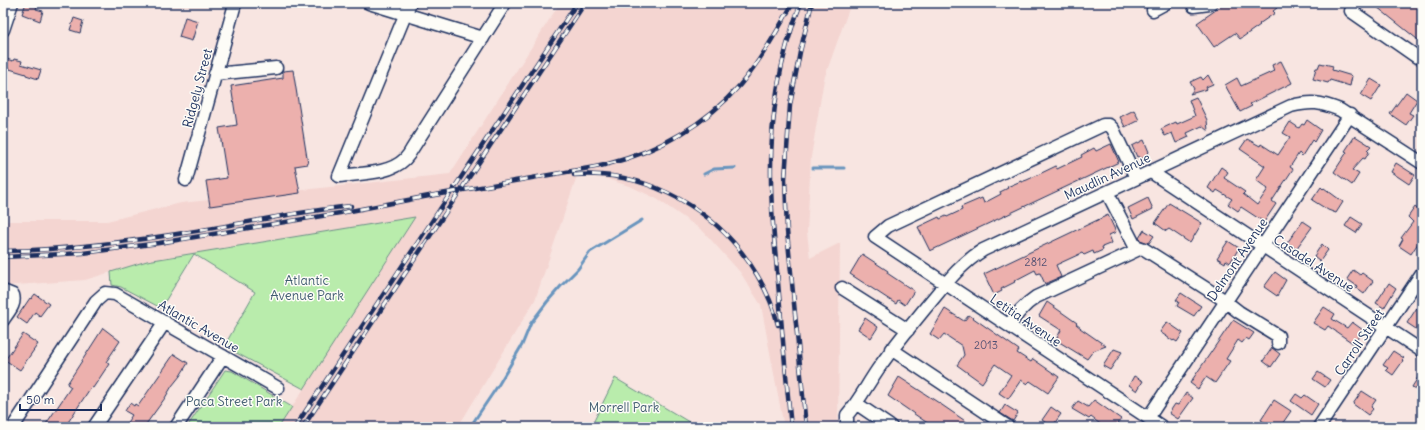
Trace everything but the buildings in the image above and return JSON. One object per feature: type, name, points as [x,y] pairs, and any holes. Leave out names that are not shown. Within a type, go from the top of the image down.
[{"type":"street","points":[[3,30],[12,3]]},
{"type":"street","name":"Ridgely Street","points":[[186,180],[233,3]]},
{"type":"street","points":[[372,3],[408,8],[484,38]]},
{"type":"street","points":[[408,8],[339,176],[382,171],[396,166],[404,160],[484,38],[505,3]]},
{"type":"street","points":[[1153,10],[1166,3]]},
{"type":"street","points":[[1192,3],[1194,6],[1211,3]]},
{"type":"street","points":[[1356,3],[1351,11],[1417,57]]},
{"type":"street","points":[[215,74],[276,68]]},
{"type":"street","name":"Maudlin Avenue","points":[[847,427],[847,415],[857,404],[891,350],[964,263],[983,250],[1291,106],[1313,102],[1326,104],[1340,110],[1350,115],[1422,163]]},
{"type":"street","name":"Delmont Avenue","points":[[1148,418],[1350,115]]},
{"type":"street","name":"Letitia Avenue","points":[[1136,178],[1113,129],[1109,125],[1103,125],[888,226],[875,237],[1162,427]]},
{"type":"street","name":"Casadel Avenue","points":[[1151,172],[1422,351]]},
{"type":"street","points":[[1008,325],[1026,303],[1036,297],[1137,250],[1107,192]]},
{"type":"street","points":[[1135,246],[1144,249],[1278,336],[1278,343]]},
{"type":"street","name":"Carroll Street","points":[[1319,427],[1422,273]]},
{"type":"street","points":[[842,288],[908,330]]},
{"type":"street","points":[[3,291],[13,295],[14,298],[14,304],[3,320]]},
{"type":"street","name":"Atlantic Avenue","points":[[13,427],[96,302],[106,293],[116,294],[278,388]]},
{"type":"street","points":[[94,427],[165,322]]},
{"type":"street","points":[[891,350],[1008,427]]},
{"type":"street","points":[[176,427],[223,356]]},
{"type":"street","points":[[857,404],[891,427]]},
{"type":"shaded area","points":[[560,3],[851,3],[824,79],[811,157],[807,232],[810,258],[840,243],[838,427],[784,427],[761,305],[740,272],[703,231],[657,199],[632,187],[579,170],[535,300],[458,427],[279,427],[415,217],[147,261],[85,280],[3,286],[3,221],[107,221],[181,203],[450,174]]},
{"type":"green space","name":"Atlantic Avenue Park","points":[[415,217],[304,389],[227,348],[226,343],[255,292],[194,254],[161,308],[121,287],[112,285],[111,272],[147,261]]},
{"type":"green space","name":"Paca Street Park","points":[[225,370],[232,371],[292,407],[279,427],[187,427]]},
{"type":"green space","name":"Morrell Park","points":[[615,378],[694,425],[693,427],[591,427]]},
{"type":"waterway","points":[[704,174],[714,169],[735,168]]},
{"type":"waterway","points":[[813,168],[844,168]]},
{"type":"waterway","points":[[470,427],[499,384],[522,345],[531,323],[547,302],[578,269],[590,252],[642,220]]},
{"type":"railway","points":[[295,427],[577,3]]},
{"type":"railway","points":[[303,427],[585,3]]},
{"type":"railway","points":[[3,257],[83,253],[159,243],[340,213],[590,168],[627,158],[663,144],[697,124],[727,99],[755,66],[793,3]]},
{"type":"railway","points":[[791,427],[772,217],[771,157],[777,89],[787,45],[801,3]]},
{"type":"railway","points":[[806,427],[787,231],[785,179],[790,105],[800,52],[812,3]]},
{"type":"railway","points":[[574,175],[602,175],[629,179],[655,187],[680,199],[703,214],[742,252],[764,287],[778,325]]},
{"type":"railway","points":[[3,251],[78,247],[152,238],[351,206]]}]
